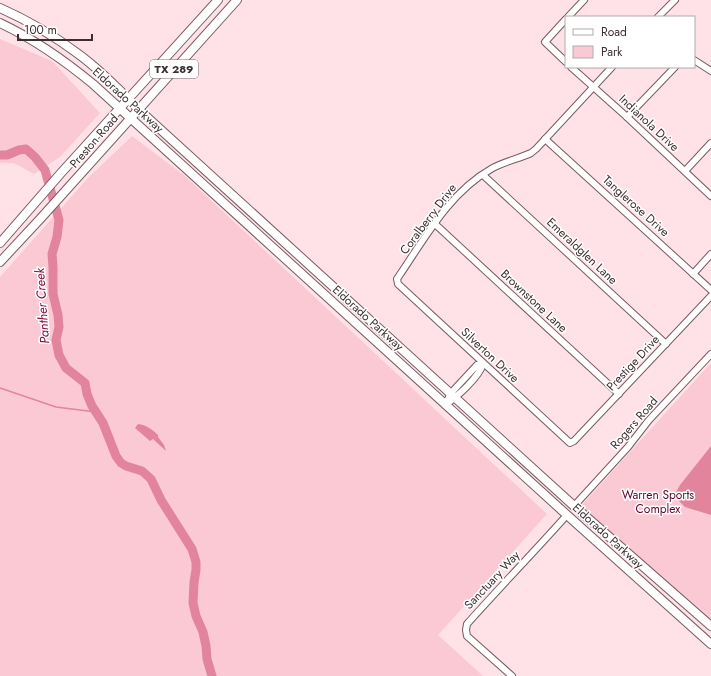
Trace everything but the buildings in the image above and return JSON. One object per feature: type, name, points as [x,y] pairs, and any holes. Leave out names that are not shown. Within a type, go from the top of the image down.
[{"type":"main road","name":"Preston Road","points":[[0,243],[40,196],[218,0]]},
{"type":"main road","name":"Preston Road","points":[[0,262],[237,0]]},
{"type":"main road","name":"Eldorado Parkway","points":[[0,8],[48,32],[78,53],[574,506],[711,626]]},
{"type":"main road","name":"Eldorado Parkway","points":[[0,23],[37,43],[70,65],[93,84],[566,515],[711,644]]},
{"type":"main road","points":[[212,194],[222,183]]},
{"type":"main road","points":[[289,262],[297,253]]},
{"type":"main road","points":[[566,515],[574,506]]},
{"type":"main road","points":[[658,596],[666,587]]},
{"type":"street","points":[[569,16],[584,0]]},
{"type":"street","points":[[659,16],[675,0]]},
{"type":"street","points":[[565,20],[545,42],[565,61]]},
{"type":"street","points":[[695,61],[711,71]]},
{"type":"street","name":"Indianola Drive","points":[[572,68],[711,196]]},
{"type":"street","name":"Coralberry Drive","points":[[397,281],[435,224],[463,189],[495,167],[531,153],[536,149],[611,68]]},
{"type":"street","points":[[627,117],[674,68]]},
{"type":"street","name":"Tanglerose Drive","points":[[545,138],[711,290]]},
{"type":"street","points":[[684,171],[711,142]]},
{"type":"street","name":"Emeraldglen Lane","points":[[483,174],[666,344]]},
{"type":"street","name":"Brownstone Lane","points":[[435,224],[618,394]]},
{"type":"street","points":[[693,274],[711,254]]},
{"type":"street","name":"Silverton Drive","points":[[397,281],[398,284],[483,364],[570,442]]},
{"type":"street","name":"Prestige Drive","points":[[570,442],[574,441],[711,296]]},
{"type":"street","name":"Rogers Road","points":[[574,506],[628,447],[653,416],[711,354]]},
{"type":"street","points":[[445,405],[482,370],[483,364]]},
{"type":"street","name":"Sanctuary Way","points":[[512,676],[467,636],[467,624],[521,564],[540,546],[566,515]]},
{"type":"green space","points":[[0,39],[52,61],[100,113],[60,157],[34,174],[14,163],[0,163]]},
{"type":"green space","points":[[132,136],[185,176],[547,514],[438,635],[483,676],[0,676],[0,277],[87,179]]},
{"type":"green space","name":"Warren Sports Complex","points":[[711,363],[711,618],[580,507]]},
{"type":"shaded area","points":[[138,424],[144,425],[158,435],[166,451],[153,439],[150,441],[135,428]]},
{"type":"shaded area","points":[[711,446],[711,515],[685,507],[674,496],[680,485]]},
{"type":"waterway","name":"Panther Creek","points":[[0,155],[7,155],[26,149],[35,157],[45,170],[59,220],[57,237],[52,254],[53,294],[59,327],[56,340],[59,355],[66,368],[85,383],[87,394],[92,406],[103,423],[116,456],[121,463],[142,471],[151,479],[161,500],[192,549],[196,562],[193,603],[196,616],[203,632],[207,659],[212,676]]},
{"type":"waterway","name":"Panther Creek","points":[[0,388],[56,407],[96,412]]}]
